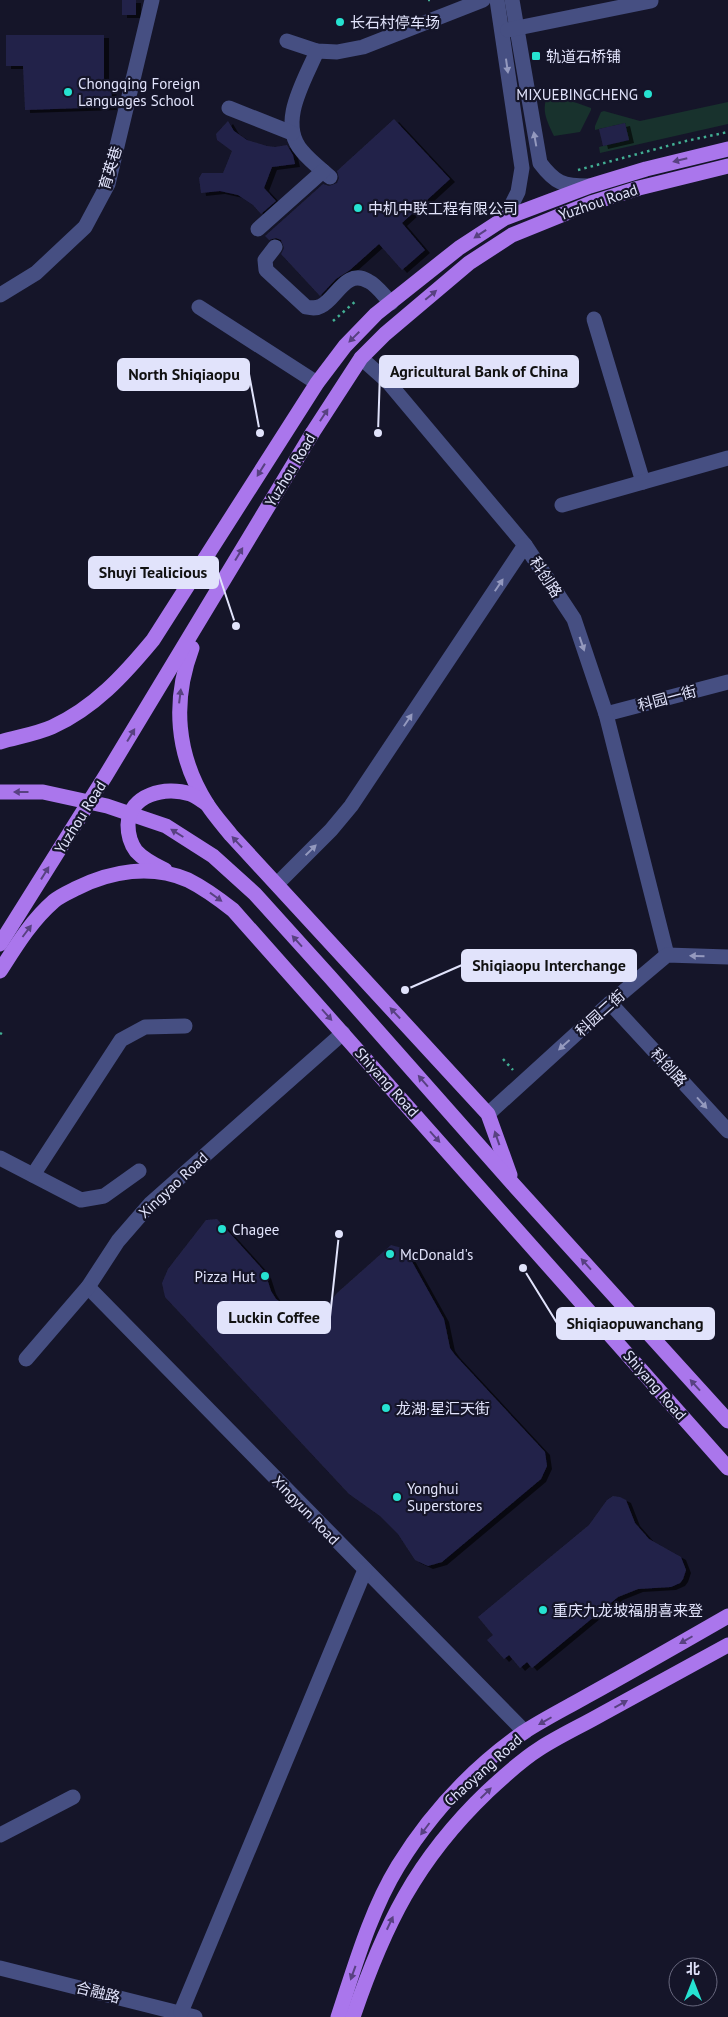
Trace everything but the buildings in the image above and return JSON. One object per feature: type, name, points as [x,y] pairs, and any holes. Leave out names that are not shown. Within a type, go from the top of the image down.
[{"type":"main road","name":"Yuzhou Road","points":[[0,742],[51,728],[89,707],[123,676],[153,640],[317,382],[345,346],[391,303],[459,248],[505,218],[590,186],[646,169],[728,149]]},
{"type":"main road","name":"Yuzhou Road","points":[[0,944],[106,775],[308,441],[361,358],[385,334],[469,263],[512,234],[591,203],[639,188],[728,166]]},
{"type":"main road","points":[[206,611],[184,670],[178,710],[182,745],[193,777],[207,804],[231,835],[488,1114],[513,1184]]},
{"type":"main road","name":"Shiyang Road","points":[[0,792],[44,792],[107,806],[166,826],[213,856],[255,894],[330,976],[513,1184],[728,1421]]},
{"type":"main road","points":[[187,880],[143,858],[131,841],[128,820],[132,809],[138,801],[159,792],[182,792],[193,795],[207,804]]},
{"type":"main road","name":"Shiyang Road","points":[[0,971],[26,931],[55,900],[93,880],[117,873],[139,870],[166,874],[187,880],[210,892],[233,910],[728,1468]]},
{"type":"main road","name":"Chaoyang Road","points":[[338,2017],[364,1940],[398,1867],[424,1828],[452,1795],[484,1765],[525,1732],[727,1617]]},
{"type":"main road","name":"Chaoyang Road","points":[[353,2017],[379,1946],[396,1910],[413,1880],[465,1813],[498,1781],[538,1750],[728,1645]]},
{"type":"street","name":"育英巷","points":[[0,295],[36,273],[85,227],[108,184],[152,0]]},
{"type":"street","points":[[287,41],[317,51],[337,52],[363,48],[483,0]]},
{"type":"street","points":[[497,0],[522,168],[518,192],[505,218]]},
{"type":"street","points":[[512,0],[540,163],[549,176],[558,182],[569,186],[590,186]]},
{"type":"street","points":[[502,31],[651,2]]},
{"type":"street","points":[[258,229],[327,174],[302,151],[292,133],[293,112],[317,51]]},
{"type":"street","points":[[230,108],[292,133]]},
{"type":"street","points":[[522,168],[533,172],[539,167],[540,163]]},
{"type":"street","points":[[693,174],[728,171]]},
{"type":"street","points":[[275,247],[265,260],[266,270],[306,307],[322,306],[345,283],[353,279],[369,281],[391,303]]},
{"type":"street","points":[[199,307],[317,382]]},
{"type":"street","points":[[594,319],[643,482]]},
{"type":"street","points":[[361,358],[388,382],[525,545]]},
{"type":"street","points":[[562,505],[643,482],[727,462]]},
{"type":"street","name":"科创路","points":[[277,884],[331,830],[351,806],[525,545],[574,619],[606,714],[667,955]]},
{"type":"street","name":"科园一街","points":[[606,714],[728,682]]},
{"type":"street","points":[[667,955],[728,957]]},
{"type":"street","name":"科园二街","points":[[488,1114],[610,1003],[667,955]]},
{"type":"street","name":"科创路","points":[[610,1003],[728,1131]]},
{"type":"street","points":[[33,1175],[121,1040],[145,1028],[185,1026]]},
{"type":"street","name":"Xingyao Road","points":[[26,1358],[88,1287],[118,1241],[151,1203],[343,1033]]},
{"type":"street","points":[[0,1158],[82,1200],[104,1196],[139,1171]]},
{"type":"street","name":"Xingyun Road","points":[[88,1287],[525,1732]]},
{"type":"street","points":[[188,2015],[365,1570]]},
{"type":"street","points":[[0,1835],[73,1797]]},
{"type":"street","name":"合融路","points":[[0,1968],[188,2015]]},
{"type":"path","points":[[575,171],[669,145],[728,132]]},
{"type":"path","points":[[333,321],[356,300]]},
{"type":"path","points":[[401,366],[411,356]]},
{"type":"green space","points":[[549,93],[591,108],[580,132],[554,136],[545,110],[546,99]]},
{"type":"green space","points":[[728,102],[728,124],[600,153],[599,147],[628,140],[625,123],[595,130],[601,112],[604,111],[640,121]]},
{"type":"place","name":"长石村停车场","points":[[340,22]]},
{"type":"place","name":"轨道石桥铺","points":[[536,56]]},
{"type":"place","name":"Chongqing Foreign Languages School","points":[[68,92]]},
{"type":"place","name":"MIXUEBINGCHENG","points":[[648,94]]},
{"type":"place","name":"中机中联工程有限公司","points":[[358,208]]},
{"type":"place","name":"North Shiqiaopu","points":[[260,433]]},
{"type":"place","name":"Agricultural Bank of China","points":[[378,433]]},
{"type":"place","name":"Shuyi Tealicious","points":[[236,626]]},
{"type":"place","name":"Shiqiaopu Interchange","points":[[405,990]]},
{"type":"place","name":"Chagee","points":[[222,1229]]},
{"type":"place","name":"Luckin Coffee","points":[[339,1234]]},
{"type":"place","name":"McDonald's","points":[[390,1254]]},
{"type":"place","name":"Shiqiaopuwanchang","points":[[523,1268]]},
{"type":"place","name":"Pizza Hut","points":[[265,1276]]},
{"type":"place","name":"龙湖·星汇天街","points":[[386,1408]]},
{"type":"place","name":"Yonghui Superstores","points":[[397,1497]]},
{"type":"place","name":"重庆九龙坡福朋喜来登","points":[[543,1610]]}]
